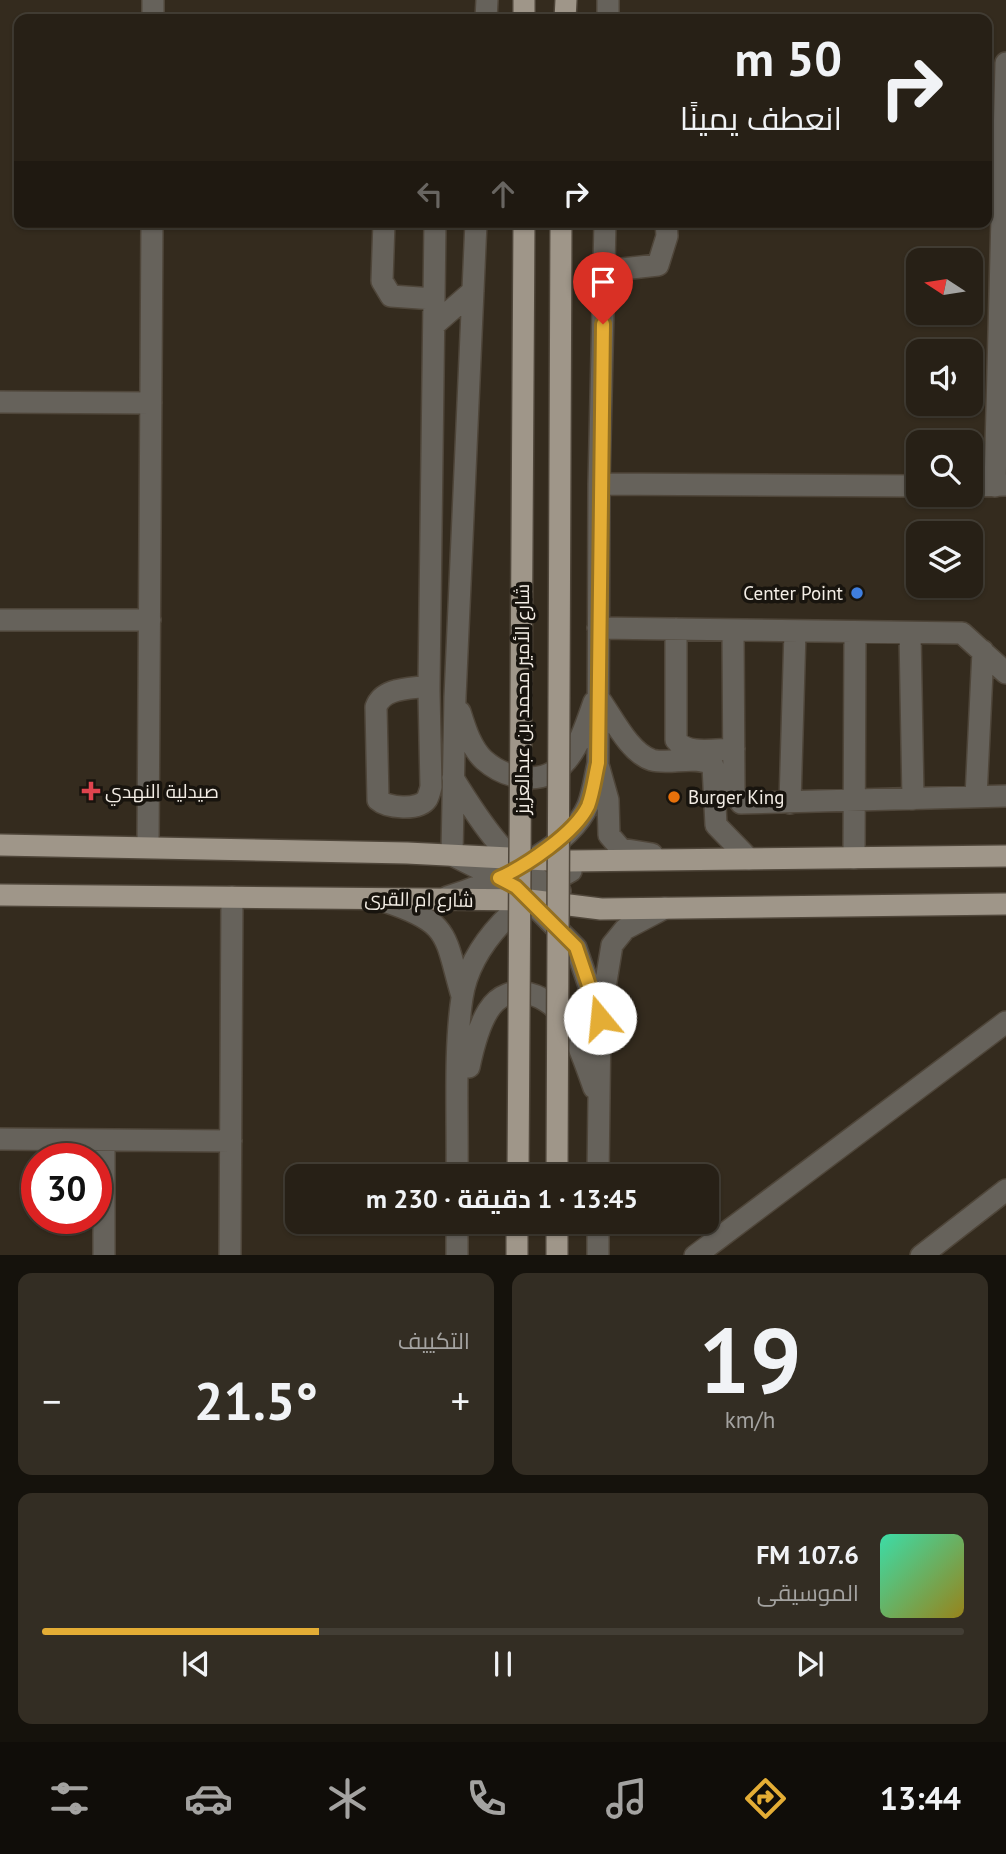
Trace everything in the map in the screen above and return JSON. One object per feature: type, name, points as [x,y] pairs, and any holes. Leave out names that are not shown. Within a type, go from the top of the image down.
[{"type":"main road","name":"شارع الأمير محمد بن عبدالعزيز","points":[[518,1164],[524,228]]},
{"type":"main road","name":"شارع الأمير محمد بن عبدالعزيز","points":[[557,1164],[561,228]]},
{"type":"main road","points":[[0,845],[148,846],[452,855],[523,861],[1006,856]]},
{"type":"main road","name":"شارع ام القرى","points":[[0,895],[528,900],[601,909],[686,905],[1006,904]]},
{"type":"main road","points":[[517,1234],[517,1255]]},
{"type":"main road","points":[[557,1234],[557,1255]]},
{"type":"street","points":[[1000,485],[1005,159],[996,126],[1006,63]]},
{"type":"street","points":[[148,846],[152,228]]},
{"type":"street","points":[[384,228],[382,281],[385,290],[391,296],[434,299]]},
{"type":"street","points":[[429,689],[385,693],[379,699],[376,707],[378,800],[383,804],[393,807],[421,804],[427,799],[431,788],[429,689],[435,228]]},
{"type":"street","points":[[477,228],[455,696],[452,855],[516,887],[576,947],[600,1018]]},
{"type":"street","points":[[442,899],[499,878],[579,822],[589,804],[598,763],[599,484],[605,228]]},
{"type":"street","points":[[604,271],[658,265],[667,236],[666,228]]},
{"type":"street","points":[[433,325],[473,291]]},
{"type":"street","points":[[0,402],[151,403]]},
{"type":"street","points":[[599,484],[906,486]]},
{"type":"street","points":[[0,620],[150,620]]},
{"type":"street","points":[[598,628],[962,633],[1006,673]]},
{"type":"street","points":[[676,629],[676,740],[681,747],[690,749],[734,748]]},
{"type":"street","points":[[733,630],[736,800],[746,804],[1006,796]]},
{"type":"street","points":[[790,803],[795,631]]},
{"type":"street","points":[[854,858],[855,632]]},
{"type":"street","points":[[910,633],[913,799]]},
{"type":"street","points":[[976,797],[983,651]]},
{"type":"street","points":[[429,689],[454,722]]},
{"type":"street","points":[[455,696],[469,738],[483,759],[510,777],[544,778],[566,763],[598,695]]},
{"type":"street","points":[[598,695],[637,751],[652,760],[702,762],[713,766],[716,825],[748,859]]},
{"type":"street","points":[[598,763],[608,800],[609,835],[621,849],[685,860]]},
{"type":"street","points":[[453,778],[486,833],[523,861],[548,886],[601,909]]},
{"type":"street","points":[[462,996],[484,943],[514,910],[568,872],[596,861]]},
{"type":"street","points":[[230,1255],[232,897]]},
{"type":"street","points":[[374,898],[417,912],[434,923],[450,946],[462,996],[457,1164]]},
{"type":"street","points":[[598,1164],[600,1018],[611,945],[625,929],[660,908],[686,905]]},
{"type":"street","points":[[458,1107],[475,1040],[489,1008],[511,994],[523,991],[541,995],[566,1020],[598,1099]]},
{"type":"street","points":[[695,1255],[1006,1022]]},
{"type":"street","points":[[0,1139],[231,1141]]},
{"type":"street","points":[[104,1140],[104,1255]]},
{"type":"street","points":[[921,1255],[1006,1190]]},
{"type":"street","points":[[457,1234],[457,1255]]},
{"type":"street","points":[[597,1255],[598,1234]]},
{"type":"place","name":"Center Point","points":[[857,593]]},
{"type":"place","name":"صيدلية النهدي","points":[[91,791]]},
{"type":"place","name":"Burger King","points":[[674,797]]},
{"type":"route","points":[[600,1018],[576,947],[516,887],[499,878],[541,853],[579,822],[589,804],[598,763],[599,484],[603,324]]}]
